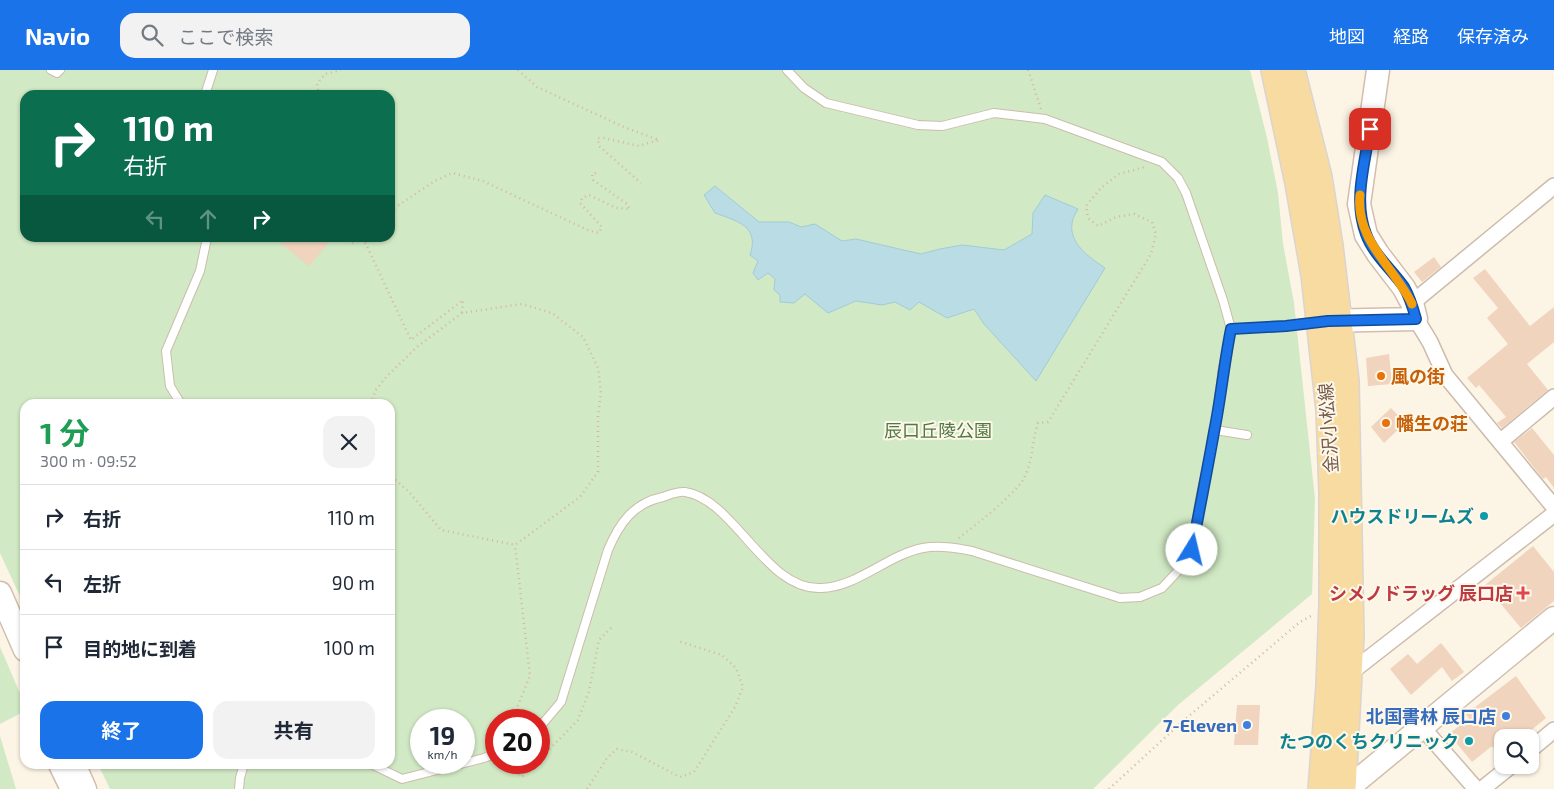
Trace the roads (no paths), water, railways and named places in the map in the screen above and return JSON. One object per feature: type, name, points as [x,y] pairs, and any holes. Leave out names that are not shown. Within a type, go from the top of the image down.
[{"type":"main road","name":"金沢小松線","points":[[1274,70],[1298,183],[1314,275],[1346,381],[1352,636],[1345,789]]},
{"type":"main road","name":"金沢小松線","points":[[1292,70],[1319,177],[1329,321],[1328,410],[1332,493],[1332,604],[1329,686],[1321,789]]},
{"type":"street","points":[[1378,70],[1359,204],[1366,235],[1404,288],[1445,375],[1554,507]]},
{"type":"street","points":[[1329,321],[1414,311],[1554,186]]},
{"type":"street","points":[[1501,441],[1554,397]]},
{"type":"street","points":[[1350,673],[1554,514]]},
{"type":"street","points":[[0,593],[20,639]]},
{"type":"street","points":[[1345,789],[1554,618]]},
{"type":"street","points":[[1421,726],[1476,789]]},
{"type":"street","points":[[1539,742],[1554,730]]},
{"type":"street","points":[[58,769],[68,789]]},
{"type":"street","points":[[76,769],[85,789]]},
{"type":"street","points":[[1482,789],[1501,774]]},
{"type":"lane","points":[[52,70],[57,73],[60,70]]},
{"type":"lane","points":[[207,90],[213,70]]},
{"type":"lane","points":[[550,715],[561,702],[608,550],[618,527],[636,508],[657,498],[684,492],[698,496],[716,507],[779,572],[804,587],[821,588],[842,584],[898,556],[923,548],[949,546],[972,551],[1120,598],[1140,597],[1162,588],[1178,572],[1192,550],[1200,499],[1215,430],[1223,367],[1231,329],[1223,300],[1186,193],[1178,178],[1162,162],[1045,119],[994,113],[942,126],[918,125],[826,103],[804,88],[787,70]]},
{"type":"lane","points":[[178,399],[170,386],[166,351],[200,271],[206,242]]},
{"type":"lane","points":[[1231,329],[1329,321]]},
{"type":"lane","points":[[1215,430],[1247,435]]},
{"type":"lane","points":[[382,769],[402,779],[485,758]]},
{"type":"lane","points":[[239,789],[243,769]]},
{"type":"water","points":[[715,186],[759,222],[789,222],[801,227],[815,224],[842,241],[856,239],[921,254],[962,245],[1004,250],[1032,234],[1033,213],[1045,195],[1078,209],[1073,219],[1073,236],[1089,257],[1105,268],[1036,381],[984,324],[974,309],[947,318],[919,302],[910,310],[895,302],[882,305],[856,301],[828,313],[805,294],[794,303],[780,302],[780,295],[774,290],[775,279],[768,273],[758,280],[753,273],[758,261],[750,255],[752,237],[749,231],[738,222],[715,213],[704,195]]},
{"type":"place","name":"風の街","points":[[1381,376]]},
{"type":"place","name":"幡生の荘","points":[[1386,423]]},
{"type":"place","name":"ハウスドリームズ","points":[[1484,516]]},
{"type":"place","name":"シメノドラッグ 辰口店","points":[[1523,593]]},
{"type":"place","name":"北国書林 辰口店","points":[[1506,716]]},
{"type":"place","name":"7-Eleven","points":[[1247,725]]},
{"type":"place","name":"たつのくちクリニック","points":[[1469,741]]},
{"type":"park label","name":"辰口丘陵公園","points":[[938,430]]}]
